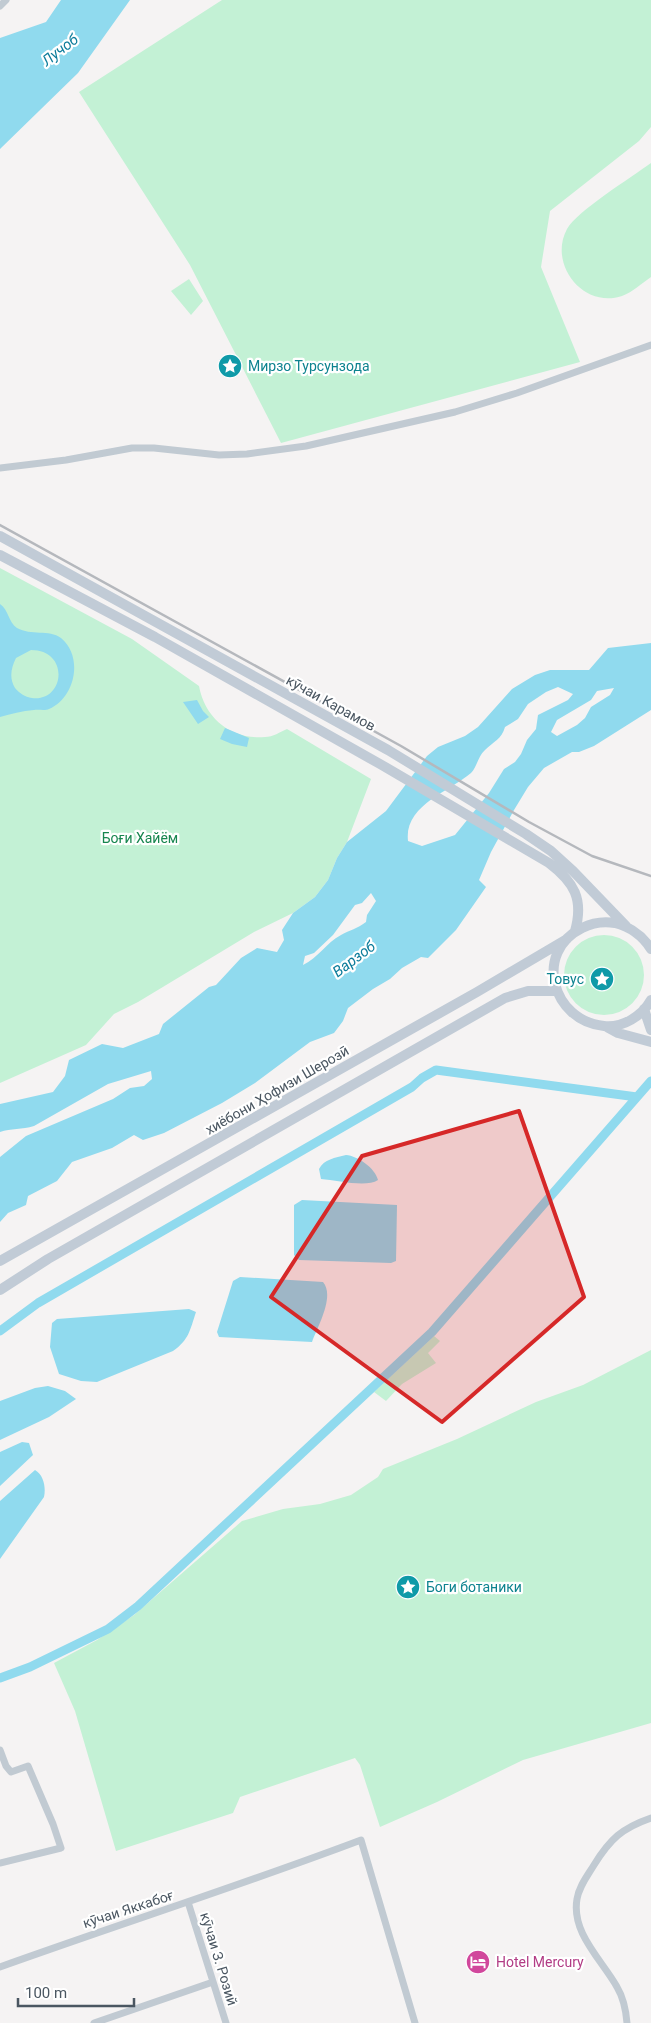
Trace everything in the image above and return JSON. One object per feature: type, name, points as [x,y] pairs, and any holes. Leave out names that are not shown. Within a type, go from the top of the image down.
[{"type":"main road","name":"кӯчаи Карамов","points":[[0,536],[388,750],[526,834],[551,851],[573,871],[626,926]]},
{"type":"main road","points":[[0,554],[155,637],[549,862],[572,885],[576,894],[579,913],[575,931]]},
{"type":"main road","points":[[36,573],[44,560]]},
{"type":"main road","name":"хиёбони Ҳофизи Шерозӣ","points":[[0,1261],[477,992],[566,939],[575,931],[591,924],[609,922],[626,926],[639,934],[651,949]]},
{"type":"main road","points":[[639,934],[651,931]]},
{"type":"main road","name":"хиёбони Ҳофизи Шерозӣ","points":[[566,939],[554,963],[553,977],[562,1003],[570,1013],[586,1022],[607,1027]]},
{"type":"main road","points":[[0,1290],[48,1259],[506,998],[528,991],[556,990]]},
{"type":"main road","points":[[607,1027],[621,1024],[634,1018],[651,1000]]},
{"type":"main road","points":[[644,1009],[651,1030]]},
{"type":"main road","points":[[607,1027],[618,1033],[651,1042]]},
{"type":"street","points":[[0,6],[6,0]]},
{"type":"street","points":[[0,468],[66,460],[132,448],[154,448],[219,455],[247,454],[306,446],[482,404],[546,384],[651,345]]},
{"type":"street","points":[[0,1750],[6,1766],[11,1772],[28,1766],[53,1824],[61,1848],[0,1863]]},
{"type":"street","points":[[627,2023],[626,2012],[618,1988],[584,1938],[577,1918],[577,1899],[583,1882],[612,1838],[651,1818]]},
{"type":"street","name":"кӯчаи Яккабоғ","points":[[0,1966],[265,1876],[361,1840],[415,2023]]},
{"type":"street","name":"кӯчаи З. Розий","points":[[188,1902],[226,2023]]},
{"type":"street","points":[[94,2023],[213,1982]]},
{"type":"highlighted area","points":[[519,1111],[584,1297],[442,1422],[271,1297],[362,1156]]},
{"type":"green space","points":[[222,0],[651,0],[651,127],[639,141],[550,211],[541,267],[580,362],[281,443],[190,265],[79,92]]},
{"type":"green space","points":[[651,163],[651,277],[634,290],[622,296],[608,298],[594,296],[582,290],[566,269],[562,256],[562,242],[567,229],[593,204]]},
{"type":"green space","points":[[189,279],[203,301],[191,315],[171,291]]},
{"type":"green space","name":"Боғи Хайём","points":[[0,568],[132,639],[199,686],[207,708],[222,725],[231,731],[253,737],[265,737],[287,729],[371,779],[347,842],[337,858],[328,880],[315,897],[293,913],[254,932],[138,1002],[114,1014],[86,1045],[0,1083]]},
{"type":"green space","points":[[604,935],[619,938],[632,947],[641,960],[644,975],[641,990],[632,1003],[619,1012],[604,1015],[589,1012],[576,1003],[567,990],[564,975],[567,960],[576,947],[589,938]]},
{"type":"green space","points":[[434,1336],[440,1341],[428,1353],[436,1363],[402,1384],[386,1401],[374,1392]]},
{"type":"green space","name":"Боги ботаники","points":[[651,1350],[651,1723],[523,1760],[437,1802],[380,1827],[360,1765],[355,1758],[240,1797],[233,1813],[116,1851],[75,1711],[54,1663],[97,1640],[134,1615],[242,1521],[283,1509],[320,1504],[351,1495],[378,1477],[383,1469],[457,1439],[536,1402],[583,1385]]},
{"type":"water","name":"Лучоб","points":[[61,0],[130,0],[78,73],[0,149],[0,38],[46,22]]},
{"type":"water","points":[[0,604],[17,628],[28,632],[56,635],[61,638],[68,646],[74,666],[70,687],[58,704],[47,710],[25,711],[0,717]],"holes":[[[31,650],[44,652],[52,658],[57,666],[59,676],[56,685],[51,692],[43,697],[27,697],[18,692],[13,684],[11,673],[14,662],[16,658]]]},
{"type":"water","name":"Варзоб","points":[[651,643],[651,710],[594,746],[579,752],[572,752],[544,768],[528,787],[491,852],[479,880],[486,887],[456,930],[428,958],[421,957],[402,968],[390,979],[348,1008],[343,1021],[334,1033],[310,1042],[255,1083],[222,1103],[164,1133],[143,1140],[134,1135],[112,1148],[72,1162],[57,1181],[28,1196],[26,1205],[8,1213],[0,1222],[0,1157],[26,1136],[113,1099],[130,1088],[144,1086],[152,1079],[151,1071],[108,1084],[30,1127],[0,1132],[0,1104],[53,1092],[65,1076],[69,1060],[102,1044],[123,1048],[159,1034],[163,1024],[209,987],[216,985],[241,958],[257,948],[277,952],[284,940],[282,930],[293,913],[315,897],[328,880],[337,858],[347,842],[386,811],[427,756],[438,747],[465,736],[478,727],[512,689],[535,675],[550,670],[589,670],[608,648]],"holes":[[[558,687],[573,694],[568,700],[538,715],[536,729],[527,740],[521,754],[515,762],[504,769],[489,793],[455,835],[422,846],[408,841],[409,829],[413,818],[420,809],[471,773],[483,752],[499,737],[505,727],[518,719],[528,704],[546,692]],[[614,688],[610,695],[591,707],[585,718],[577,725],[557,736],[551,732],[557,720],[591,700],[597,691]],[[371,893],[376,901],[367,915],[366,922],[336,938],[303,965],[305,956],[314,953],[333,935],[355,905],[362,903]]]},
{"type":"water","points":[[197,700],[209,717],[198,724],[183,702]]},
{"type":"water","points":[[225,728],[249,738],[247,747],[220,739]]},
{"type":"water","points":[[346,1155],[365,1163],[378,1180],[359,1183],[321,1179],[319,1169],[324,1163],[330,1159]]},
{"type":"water","points":[[302,1200],[397,1205],[396,1261],[391,1263],[299,1260],[294,1255],[294,1205]]},
{"type":"water","points":[[240,1277],[323,1282],[327,1295],[326,1303],[312,1342],[219,1337],[217,1332],[233,1281]]},
{"type":"water","points":[[189,1309],[196,1312],[190,1329],[186,1339],[173,1351],[97,1382],[81,1381],[59,1374],[50,1347],[52,1323],[57,1319]]},
{"type":"water","points":[[48,1386],[65,1391],[76,1399],[49,1417],[0,1440],[0,1401],[35,1388]]},
{"type":"water","points":[[22,1442],[29,1443],[33,1455],[0,1486],[0,1452]]},
{"type":"water","points":[[35,1470],[44,1482],[44,1497],[0,1559],[0,1501]]},
{"type":"waterway","points":[[0,1331],[38,1303],[412,1087],[422,1078],[436,1070],[637,1097]]},
{"type":"waterway","points":[[0,1678],[30,1667],[108,1629],[138,1606],[432,1332],[651,1081]]},
{"type":"railway","points":[[0,525],[401,746],[529,822],[592,856],[651,876]]},
{"type":"place","name":"Мирзо Турсунзода","points":[[230,366]]},
{"type":"place","name":"Товус","points":[[602,979]]},
{"type":"place","name":"Боги ботаники","points":[[408,1587]]},
{"type":"place","name":"Hotel Mercury","points":[[478,1962]]}]
